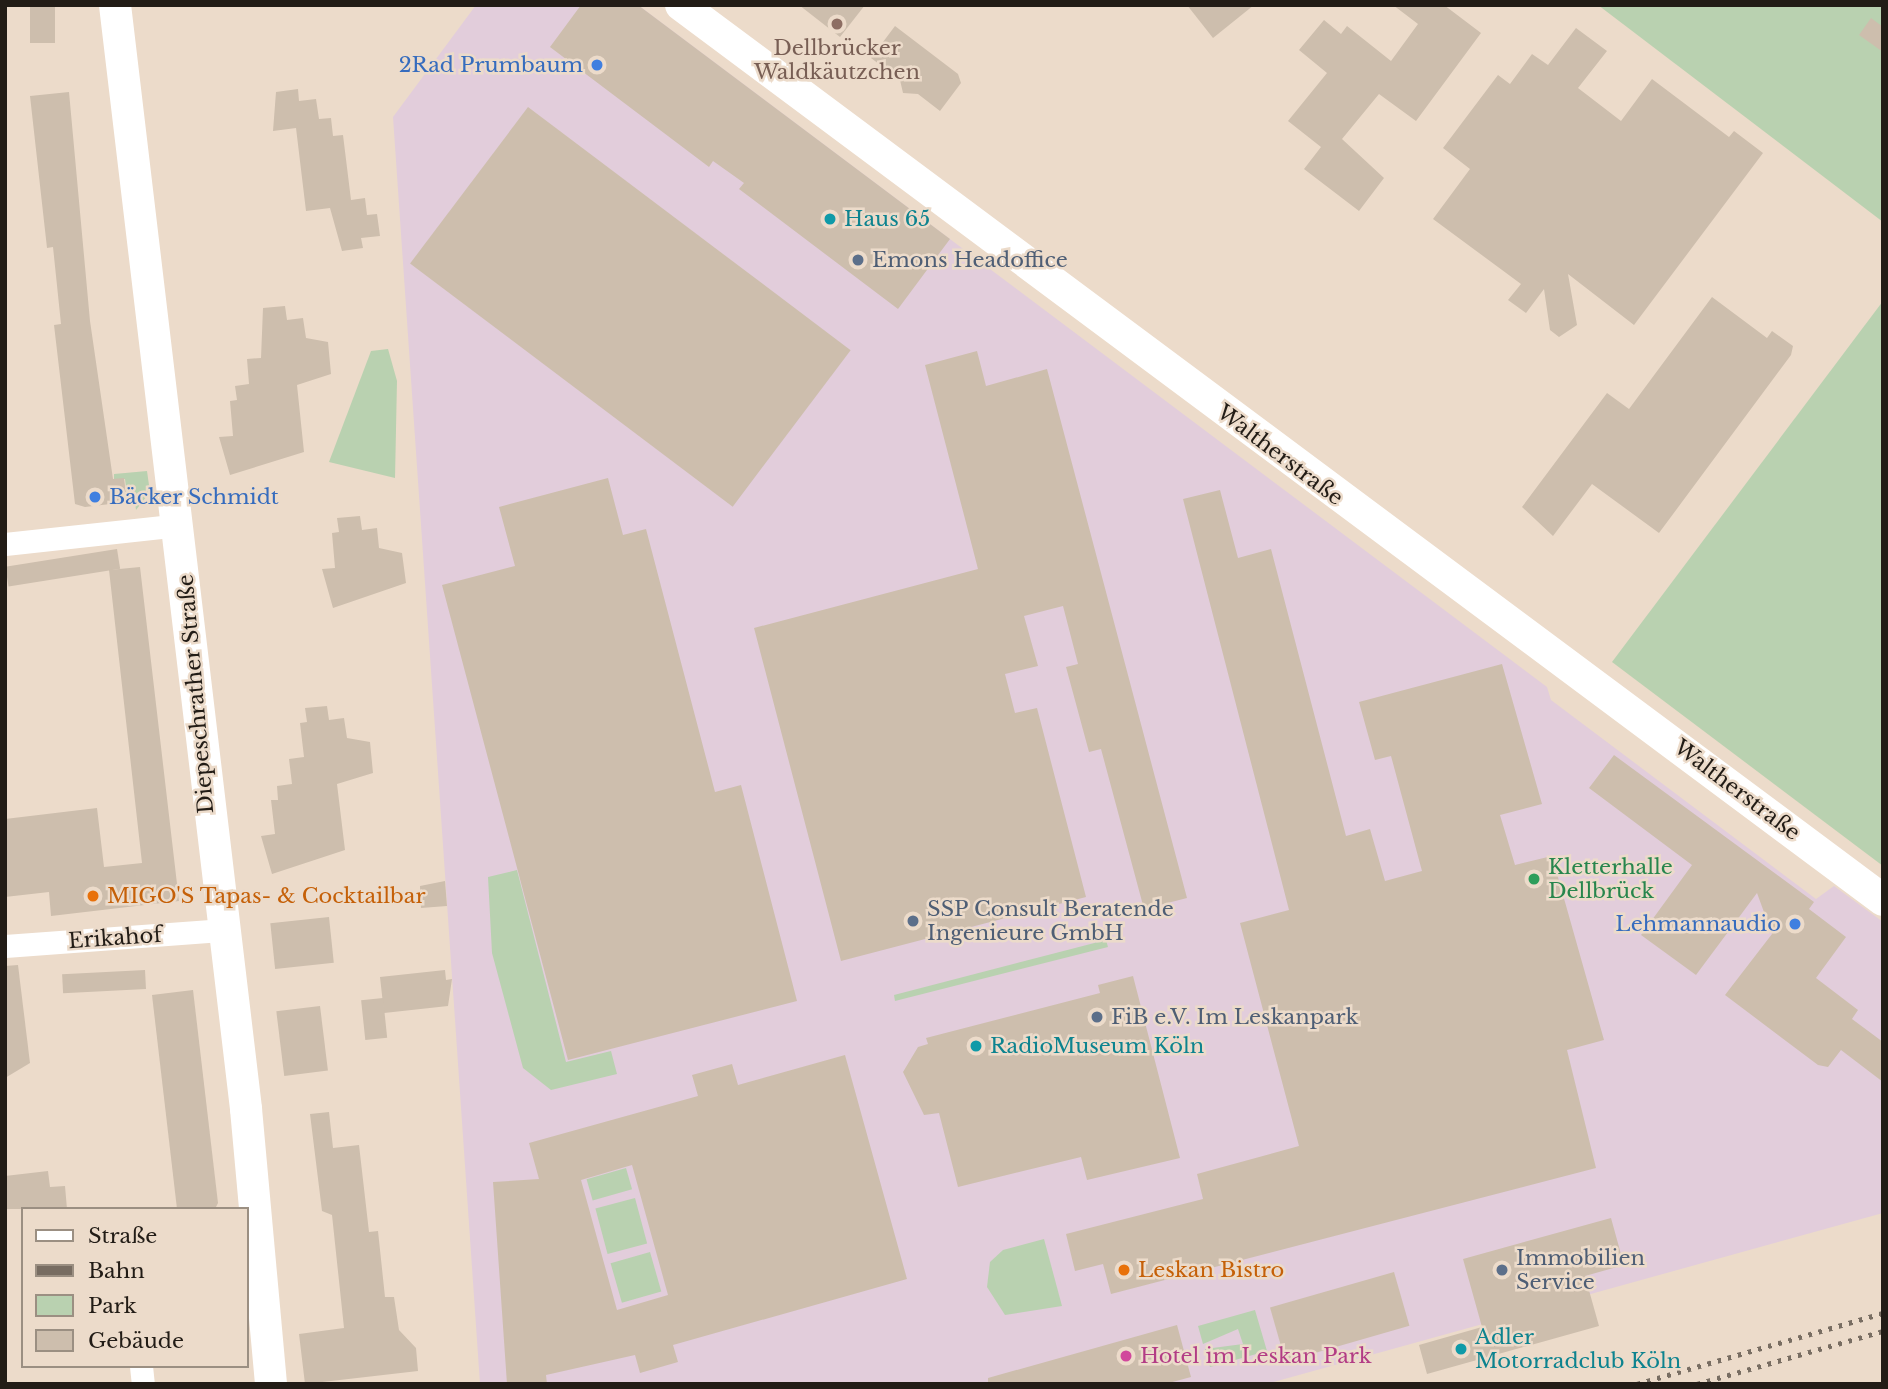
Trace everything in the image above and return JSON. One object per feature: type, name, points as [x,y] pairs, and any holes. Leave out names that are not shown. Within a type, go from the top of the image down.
[{"type":"street","name":"Diepeschrather Straße","points":[[116,5],[179,525],[271,1384]]},
{"type":"street","name":"Waltherstraße","points":[[681,5],[1883,900]]},
{"type":"street","points":[[5,544],[179,525]]},
{"type":"street","name":"Erikahof","points":[[5,946],[224,930]]},
{"type":"shaded area","points":[[476,5],[638,5],[1547,687],[1551,700],[1816,899],[1834,886],[1883,922],[1883,1213],[1266,1384],[480,1384],[393,117]]},
{"type":"green space","points":[[1598,5],[1883,5],[1883,222]]},
{"type":"green space","points":[[1883,301],[1883,866],[1612,662]]},
{"type":"green space","points":[[388,349],[397,381],[395,478],[329,462],[371,351]]},
{"type":"green space","points":[[147,471],[150,492],[136,510],[135,503],[128,503],[125,479],[114,480],[114,474]]},
{"type":"green space","points":[[517,870],[566,1062],[611,1051],[617,1074],[551,1090],[523,1068],[492,953],[488,877]]},
{"type":"green space","points":[[1106,940],[1108,947],[895,1001],[894,995]]},
{"type":"green space","points":[[626,1168],[632,1189],[593,1200],[587,1179]]},
{"type":"green space","points":[[635,1198],[647,1243],[608,1254],[595,1209]]},
{"type":"green space","points":[[1044,1239],[1062,1306],[1005,1315],[987,1287],[990,1262],[1003,1250]]},
{"type":"green space","points":[[650,1252],[661,1291],[622,1303],[611,1263]]},
{"type":"green space","points":[[1255,1310],[1267,1351],[1210,1367],[1205,1349],[1243,1344],[1238,1329],[1203,1344],[1198,1326]]},
{"type":"building","points":[[30,5],[55,5],[55,43],[30,43]]},
{"type":"building","points":[[581,5],[638,5],[950,239],[898,309],[739,189],[744,183],[713,161],[709,167],[550,47]]},
{"type":"building","name":"Dellbrücker Waldkäutzchen","points":[[799,5],[865,5],[840,37]]},
{"type":"building","points":[[1187,5],[1254,5],[1213,38]]},
{"type":"building","points":[[1393,5],[1444,5],[1481,33],[1416,121],[1379,94],[1342,139],[1384,178],[1359,211],[1304,169],[1321,147],[1288,121],[1327,73],[1299,50],[1324,20],[1341,34],[1347,26],[1391,61],[1418,24]]},
{"type":"building","points":[[1871,18],[1883,27],[1883,52],[1859,35]]},
{"type":"building","points":[[895,26],[958,74],[961,83],[940,111],[918,94],[903,93],[900,80],[871,58]]},
{"type":"building","points":[[1576,28],[1607,51],[1578,88],[1621,121],[1652,79],[1729,137],[1734,131],[1763,153],[1634,325],[1568,274],[1577,325],[1559,337],[1550,330],[1544,289],[1526,313],[1508,300],[1521,284],[1433,219],[1470,169],[1443,148],[1498,75],[1510,84],[1532,54],[1548,65]]},
{"type":"building","points":[[298,89],[299,101],[316,99],[319,119],[331,118],[333,136],[343,135],[351,200],[365,198],[367,215],[377,214],[380,236],[361,238],[363,248],[342,251],[330,208],[306,211],[296,128],[273,131],[276,92]]},
{"type":"building","points":[[69,92],[90,321],[113,479],[124,478],[127,502],[85,507],[75,504],[54,325],[61,324],[53,247],[47,248],[30,96]]},
{"type":"building","points":[[528,107],[851,350],[733,507],[410,264]]},
{"type":"building","points":[[1712,297],[1767,338],[1772,331],[1793,346],[1791,355],[1659,533],[1592,484],[1553,536],[1522,507],[1607,393],[1629,409]]},
{"type":"building","points":[[285,306],[287,320],[303,318],[306,338],[328,342],[331,374],[297,385],[304,452],[230,475],[219,437],[233,436],[230,401],[237,400],[235,386],[249,384],[247,359],[261,358],[263,308]]},
{"type":"building","points":[[977,351],[986,386],[1047,369],[1187,898],[1144,909],[1101,749],[1089,752],[1066,667],[1078,664],[1063,606],[1024,616],[1038,666],[1005,674],[1015,713],[1037,708],[1086,897],[841,961],[754,628],[978,569],[925,365]]},
{"type":"building","points":[[608,478],[623,535],[646,529],[715,792],[741,785],[797,1001],[568,1060],[442,585],[515,566],[499,507]]},
{"type":"building","points":[[1220,490],[1238,558],[1271,549],[1346,836],[1370,829],[1385,881],[1422,871],[1391,756],[1375,760],[1359,702],[1502,664],[1542,804],[1500,815],[1515,865],[1552,856],[1604,1040],[1567,1050],[1596,1168],[1111,1294],[1103,1264],[1075,1271],[1066,1234],[1203,1199],[1197,1174],[1299,1146],[1240,923],[1289,910],[1183,499]]},
{"type":"building","points":[[360,516],[362,530],[377,528],[379,548],[402,553],[406,583],[333,608],[322,569],[335,568],[332,533],[339,532],[337,518]]},
{"type":"building","points":[[117,549],[120,569],[9,586],[5,567]]},
{"type":"building","points":[[140,567],[179,901],[51,916],[49,892],[5,897],[5,819],[97,808],[104,867],[142,863],[109,570]]},
{"type":"building","points":[[327,706],[329,720],[344,718],[347,738],[370,742],[373,773],[337,784],[345,850],[272,874],[261,836],[275,834],[271,800],[278,800],[277,786],[292,784],[289,759],[304,757],[300,723],[307,722],[305,708]]},
{"type":"building","points":[[1614,755],[1814,902],[1809,909],[1846,937],[1816,978],[1858,1010],[1852,1019],[1883,1042],[1883,1082],[1841,1050],[1828,1067],[1818,1065],[1725,995],[1772,934],[1757,893],[1696,975],[1641,935],[1692,865],[1589,788]]},
{"type":"building","points":[[445,881],[447,906],[421,908],[420,886]]},
{"type":"building","points":[[329,917],[334,963],[275,969],[270,923]]},
{"type":"building","points":[[18,965],[30,1063],[5,1078],[5,966]]},
{"type":"building","points":[[145,970],[146,989],[63,993],[62,974]]},
{"type":"building","points":[[445,970],[446,980],[452,979],[448,1006],[384,1013],[380,977]]},
{"type":"building","points":[[1133,976],[1180,1158],[1087,1180],[1081,1157],[958,1187],[939,1113],[924,1115],[903,1072],[918,1047],[928,1044],[926,1038],[1100,993],[1098,985]]},
{"type":"building","points":[[193,990],[218,1203],[216,1207],[177,1207],[152,995]]},
{"type":"building","points":[[383,998],[387,1038],[365,1040],[361,1000]]},
{"type":"building","points":[[320,1006],[328,1071],[284,1076],[276,1011]]},
{"type":"building","points":[[845,1055],[907,1279],[673,1345],[678,1362],[640,1373],[635,1355],[546,1375],[547,1384],[507,1384],[493,1182],[539,1179],[529,1143],[698,1096],[692,1075],[732,1064],[738,1085]],"holes":[[[632,1165],[668,1295],[617,1310],[581,1180]]]},
{"type":"building","points":[[329,1112],[333,1148],[359,1145],[369,1232],[378,1231],[385,1297],[394,1297],[399,1330],[416,1348],[418,1371],[305,1384],[299,1334],[344,1328],[332,1215],[322,1211],[310,1114]]},
{"type":"building","points":[[48,1171],[50,1187],[65,1186],[67,1207],[5,1209],[5,1176]]},
{"type":"building","points":[[1611,1218],[1624,1265],[1585,1276],[1599,1326],[1427,1374],[1419,1345],[1482,1327],[1463,1259]]},
{"type":"building","points":[[1394,1272],[1409,1326],[1285,1361],[1270,1308]]},
{"type":"building","name":"Hotel im Leskan Park","points":[[1177,1325],[1191,1377],[1165,1384],[988,1384],[988,1378]]},
{"type":"railway","points":[[1637,1384],[1883,1313]]},
{"type":"railway","points":[[1697,1384],[1883,1331]]},
{"type":"place","name":"Dellbrücker Waldkäutzchen","points":[[837,24]]},
{"type":"place","name":"2Rad Prumbaum","points":[[597,65]]},
{"type":"place","name":"Haus 65","points":[[830,219]]},
{"type":"place","name":"Emons Headoffice","points":[[858,260]]},
{"type":"place","name":"Bäcker Schmidt","points":[[95,497]]},
{"type":"place","name":"Kletterhalle Dellbrück","points":[[1534,879]]},
{"type":"place","name":"MIGO'S Tapas- & Cocktailbar","points":[[93,896]]},
{"type":"place","name":"SSP Consult Beratende Ingenieure GmbH","points":[[913,921]]},
{"type":"place","name":"Lehmannaudio","points":[[1795,924]]},
{"type":"place","name":"FiB e.V. Im Leskanpark","points":[[1097,1017]]},
{"type":"place","name":"RadioMuseum Köln","points":[[976,1046]]},
{"type":"place","name":"Leskan Bistro","points":[[1124,1270]]},
{"type":"place","name":"Immobilien Service","points":[[1502,1270]]},
{"type":"place","name":"Adler Motorradclub Köln","points":[[1461,1349]]},
{"type":"place","name":"Hotel im Leskan Park","points":[[1126,1356]]}]
